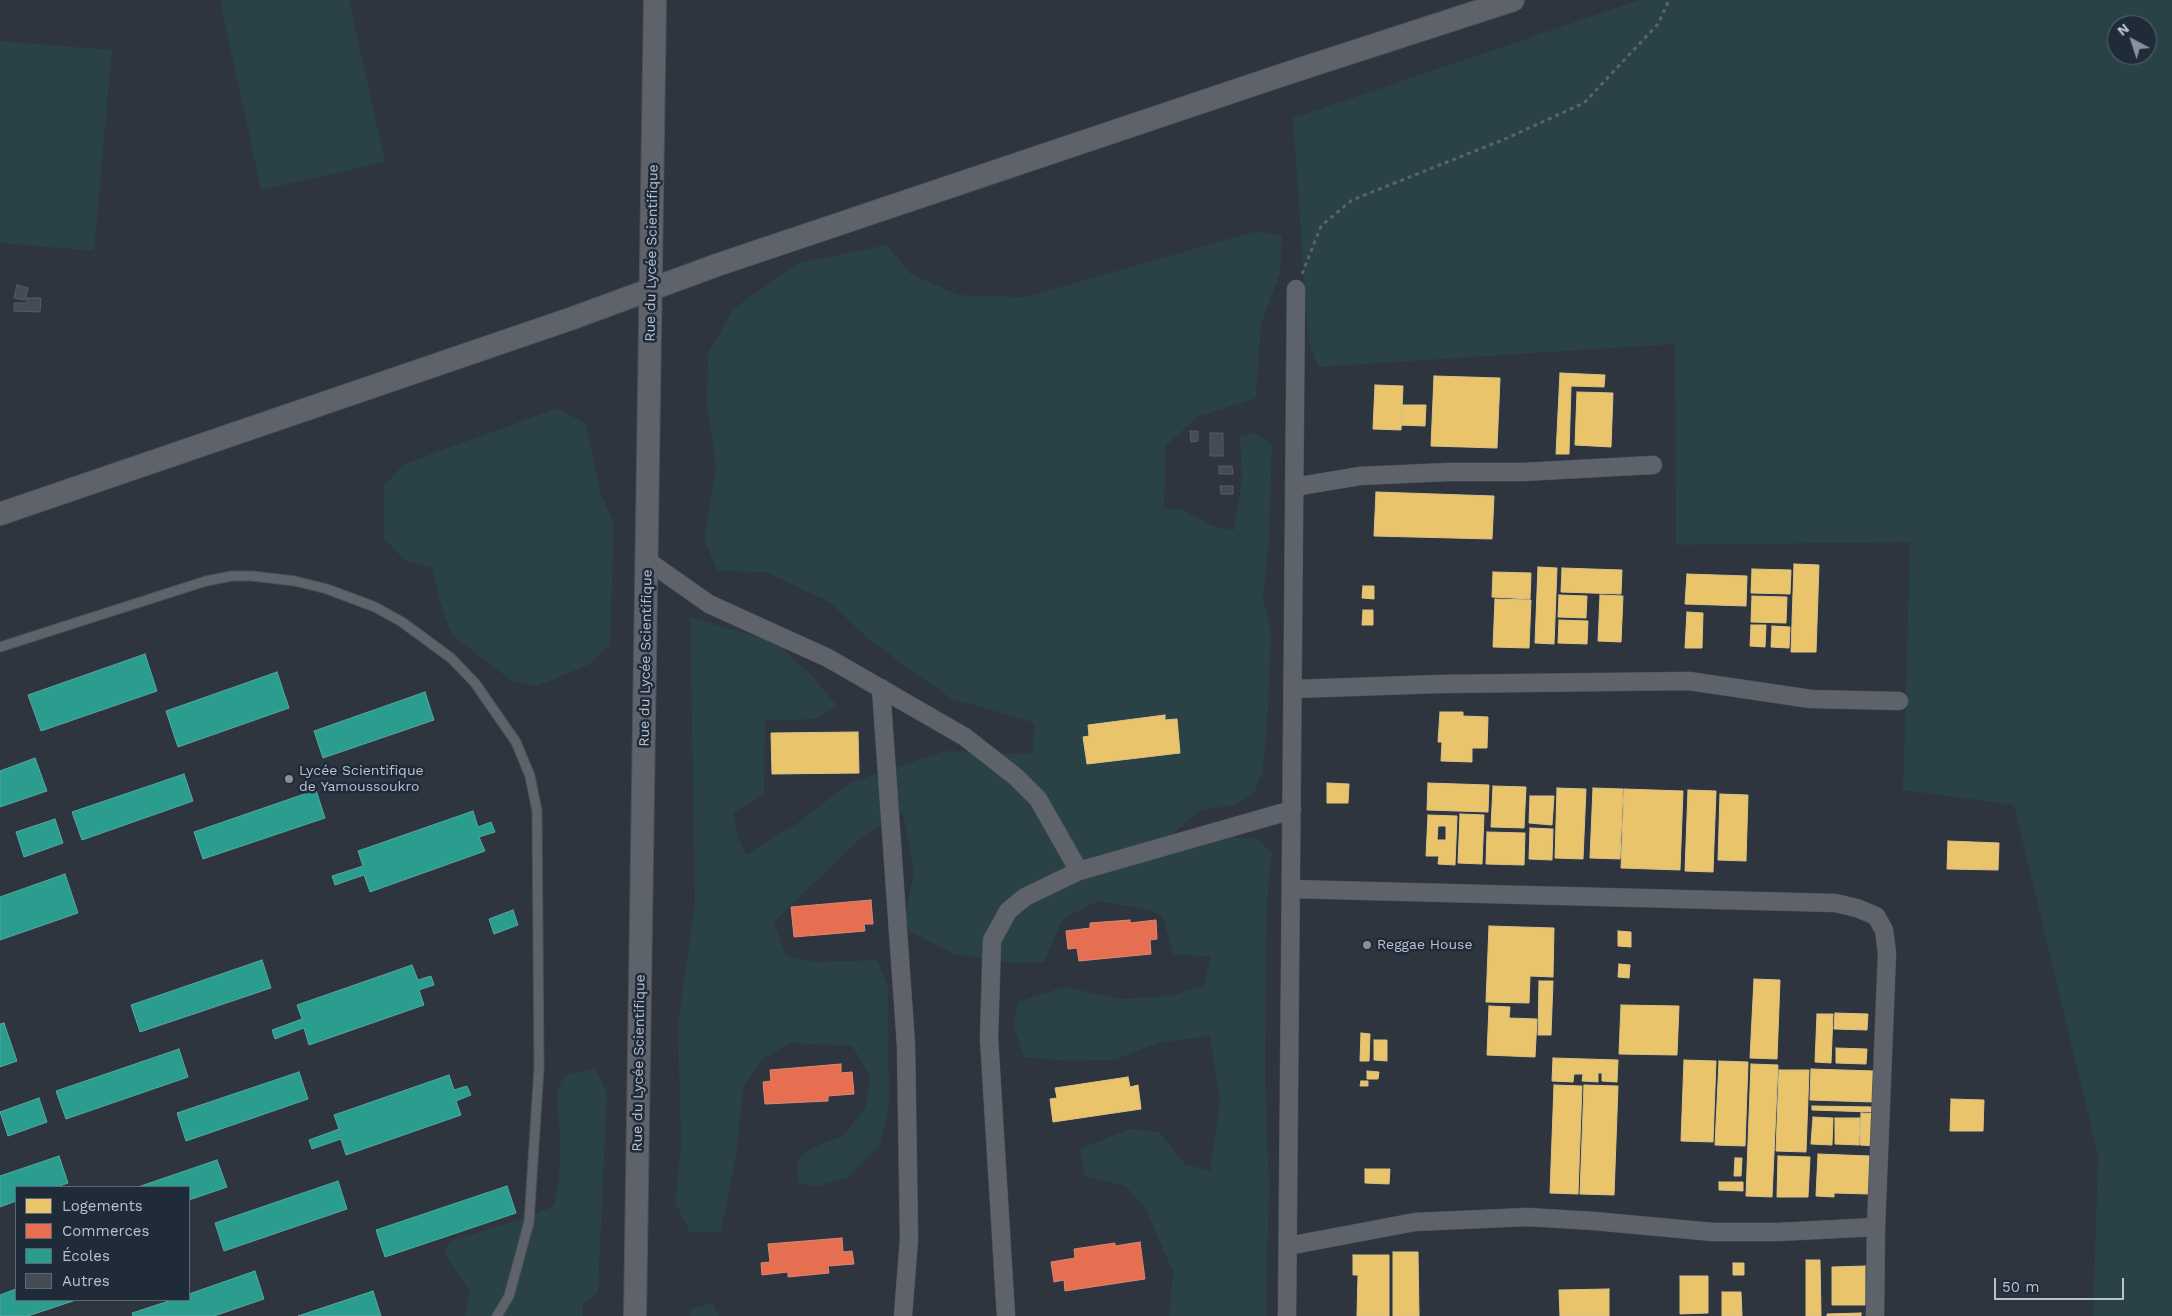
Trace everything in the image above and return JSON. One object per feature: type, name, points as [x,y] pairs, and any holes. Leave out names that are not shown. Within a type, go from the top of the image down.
[{"type":"street","name":"Rue du Lycée Scientifique","points":[[635,1316],[648,561],[655,0]]},
{"type":"street","points":[[0,514],[717,265],[1282,75],[1513,0]]},
{"type":"street","points":[[1287,1316],[1296,288]]},
{"type":"street","points":[[1294,488],[1360,476],[1448,472],[1523,472],[1653,465]]},
{"type":"street","points":[[648,561],[709,604],[828,658],[965,737],[1016,777],[1038,799],[1079,871]]},
{"type":"street","points":[[1293,689],[1440,684],[1689,681],[1811,699],[1899,701]]},
{"type":"street","points":[[881,688],[906,1045],[909,1239],[903,1316]]},
{"type":"street","points":[[1006,1316],[989,1038],[992,940],[1008,912],[1025,897],[1079,871],[1292,810]]},
{"type":"street","points":[[1291,889],[1835,903],[1856,908],[1876,916],[1884,930],[1887,953],[1876,1227],[1876,1316]]},
{"type":"street","points":[[1288,1246],[1415,1222],[1469,1218],[1526,1217],[1713,1232],[1778,1232],[1876,1227]]},
{"type":"lane","points":[[0,647],[206,581],[232,576],[252,576],[295,581],[327,589],[375,607],[402,622],[451,658],[475,683],[516,742],[530,776],[537,811],[539,1068],[529,1222],[509,1296],[497,1316]]},
{"type":"path","points":[[1296,288],[1320,226],[1352,200],[1505,139],[1584,103],[1658,24],[1669,0]]},
{"type":"green space","points":[[220,0],[349,0],[385,162],[261,190]]},
{"type":"green space","points":[[1640,0],[2172,0],[2172,1316],[2093,1316],[2098,1156],[2014,805],[1903,790],[1910,542],[1676,545],[1675,344],[1318,367],[1308,339],[1293,118]]},
{"type":"green space","points":[[0,41],[112,50],[94,251],[0,243]]},
{"type":"green space","points":[[1257,231],[1282,236],[1280,273],[1261,325],[1256,398],[1197,417],[1166,446],[1164,509],[1182,509],[1212,526],[1234,530],[1242,482],[1240,436],[1255,433],[1272,445],[1269,541],[1263,597],[1271,633],[1263,771],[1254,793],[1234,805],[1199,811],[1175,832],[1186,849],[1229,837],[1258,839],[1272,853],[1266,927],[1265,1083],[1269,1183],[1266,1316],[1169,1316],[1173,1272],[1145,1207],[1125,1186],[1085,1176],[1080,1149],[1130,1129],[1159,1132],[1185,1164],[1210,1171],[1220,1102],[1210,1036],[1158,1043],[1115,1060],[1069,1061],[1024,1057],[1013,1025],[1018,1002],[1065,987],[1121,999],[1170,996],[1203,986],[1211,956],[1174,955],[1162,916],[1149,910],[1098,901],[1063,919],[1044,962],[1012,963],[954,954],[905,929],[905,917],[914,874],[903,813],[870,832],[853,845],[774,922],[786,956],[817,962],[877,960],[888,986],[889,1105],[880,1145],[847,1178],[814,1187],[798,1182],[798,1159],[812,1148],[844,1135],[865,1108],[870,1075],[852,1046],[789,1043],[762,1060],[744,1085],[736,1155],[721,1232],[690,1232],[675,1203],[681,1147],[678,1023],[695,905],[690,617],[777,643],[814,678],[838,707],[813,719],[765,721],[764,794],[733,813],[738,837],[746,855],[799,822],[849,783],[945,751],[1032,754],[1035,723],[950,698],[868,639],[831,603],[766,572],[718,571],[704,539],[716,466],[707,404],[708,354],[733,309],[798,263],[887,245],[911,274],[959,295],[1025,297]]},
{"type":"green space","points":[[558,408],[586,424],[601,494],[614,524],[610,645],[590,664],[537,686],[512,681],[452,635],[440,603],[432,567],[405,561],[384,538],[384,486],[404,464]]},
{"type":"green space","points":[[595,1068],[607,1093],[598,1293],[583,1303],[583,1316],[465,1316],[470,1292],[444,1253],[450,1241],[515,1221],[554,1206],[559,1182],[560,1138],[557,1094],[563,1076]]},
{"type":"green space","points":[[713,1303],[719,1316],[690,1316],[690,1309]]},
{"type":"building: Logements","points":[[1560,373],[1605,375],[1604,387],[1571,386],[1569,454],[1556,454]]},
{"type":"building: Logements","points":[[1434,376],[1500,378],[1497,448],[1431,446]]},
{"type":"building: Logements","points":[[1375,385],[1403,386],[1401,430],[1373,429]]},
{"type":"building: Logements","points":[[1577,392],[1613,393],[1611,447],[1575,445]]},
{"type":"building: Logements","points":[[1402,405],[1426,405],[1425,426],[1401,425]]},
{"type":"building: Logements","points":[[1376,492],[1494,496],[1492,539],[1374,536]]},
{"type":"building: Logements","points":[[1794,564],[1819,565],[1816,652],[1791,652]]},
{"type":"building: Logements","points":[[1538,567],[1557,568],[1554,644],[1535,643]]},
{"type":"building: Logements","points":[[1562,568],[1622,570],[1621,594],[1561,592]]},
{"type":"building: Logements","points":[[1752,569],[1791,570],[1790,594],[1751,593]]},
{"type":"building: Logements","points":[[1493,572],[1531,573],[1530,599],[1492,597]]},
{"type":"building: Logements","points":[[1687,574],[1747,576],[1746,606],[1685,604]]},
{"type":"building: Logements","points":[[1363,586],[1374,586],[1374,599],[1362,598]]},
{"type":"building: Logements","points":[[1559,595],[1587,596],[1586,618],[1558,617]]},
{"type":"building: Logements","points":[[1600,595],[1623,596],[1621,642],[1598,641]]},
{"type":"building: Logements","points":[[1752,596],[1787,597],[1786,623],[1751,622]]},
{"type":"building: Logements","points":[[1495,599],[1531,600],[1529,648],[1493,647]]},
{"type":"building: Logements","points":[[1363,610],[1373,610],[1373,625],[1362,625]]},
{"type":"building: Logements","points":[[1687,612],[1703,613],[1702,648],[1685,648]]},
{"type":"building: Logements","points":[[1559,620],[1588,621],[1587,644],[1558,643]]},
{"type":"building: Logements","points":[[1751,625],[1766,625],[1765,647],[1750,646]]},
{"type":"building: Logements","points":[[1772,626],[1790,627],[1789,648],[1771,647]]},
{"type":"building: Logements","points":[[1440,712],[1463,712],[1463,716],[1488,717],[1487,748],[1472,748],[1472,762],[1441,761],[1442,742],[1438,742]]},
{"type":"building: Logements","points":[[1165,715],[1165,720],[1177,719],[1180,753],[1087,764],[1083,737],[1089,736],[1088,725]]},
{"type":"building: Logements","points":[[858,732],[859,773],[772,774],[771,733]]},
{"type":"building: Logements","points":[[1327,783],[1349,784],[1348,803],[1327,803]]},
{"type":"building: Logements","points":[[1428,783],[1489,785],[1488,812],[1427,810]]},
{"type":"building: Logements","points":[[1493,786],[1526,787],[1524,828],[1491,827]]},
{"type":"building: Logements","points":[[1557,788],[1586,789],[1583,859],[1555,858]]},
{"type":"building: Logements","points":[[1593,788],[1623,789],[1620,859],[1590,858]]},
{"type":"building: Logements","points":[[1624,789],[1683,791],[1680,870],[1621,868]]},
{"type":"building: Logements","points":[[1688,790],[1716,791],[1713,872],[1685,871]]},
{"type":"building: Logements","points":[[1720,794],[1748,795],[1746,861],[1718,860]]},
{"type":"building: Logements","points":[[1530,796],[1554,796],[1552,825],[1529,823]]},
{"type":"building: Logements","points":[[1460,814],[1484,815],[1482,864],[1458,863]]},
{"type":"building: Logements","points":[[1428,815],[1457,816],[1455,865],[1438,864],[1439,856],[1426,856]],"holes":[[[1438,826],[1446,826],[1446,840],[1437,840]]]},
{"type":"building: Logements","points":[[1530,828],[1553,829],[1552,860],[1529,859]]},
{"type":"building: Logements","points":[[1487,832],[1525,833],[1524,865],[1486,864]]},
{"type":"building: Logements","points":[[1948,841],[1999,843],[1998,870],[1947,869]]},
{"type":"building: Logements","points":[[1489,926],[1554,928],[1553,977],[1530,976],[1529,1003],[1486,1002]]},
{"type":"building: Logements","points":[[1618,931],[1631,932],[1631,947],[1618,946]]},
{"type":"building: Logements","points":[[1619,964],[1630,965],[1629,978],[1618,977]]},
{"type":"building: Logements","points":[[1754,979],[1780,980],[1777,1059],[1750,1058]]},
{"type":"building: Logements","points":[[1539,981],[1553,981],[1551,1035],[1538,1035]]},
{"type":"building: Logements","points":[[1621,1005],[1679,1006],[1677,1055],[1619,1054]]},
{"type":"building: Logements","points":[[1489,1006],[1510,1007],[1509,1018],[1537,1019],[1535,1057],[1487,1055]]},
{"type":"building: Logements","points":[[1835,1013],[1868,1014],[1867,1030],[1834,1029]]},
{"type":"building: Logements","points":[[1817,1014],[1833,1014],[1831,1063],[1815,1062]]},
{"type":"building: Logements","points":[[1361,1033],[1370,1034],[1369,1061],[1360,1061]]},
{"type":"building: Logements","points":[[1374,1040],[1387,1040],[1387,1061],[1374,1060]]},
{"type":"building: Logements","points":[[1836,1048],[1867,1049],[1866,1064],[1836,1063]]},
{"type":"building: Logements","points":[[1553,1058],[1618,1060],[1617,1082],[1602,1081],[1602,1073],[1598,1073],[1598,1082],[1582,1081],[1583,1074],[1574,1074],[1573,1082],[1552,1081]]},
{"type":"building: Logements","points":[[1684,1060],[1716,1061],[1713,1142],[1681,1141]]},
{"type":"building: Logements","points":[[1719,1061],[1748,1062],[1745,1146],[1715,1145]]},
{"type":"building: Logements","points":[[1751,1064],[1778,1065],[1772,1197],[1746,1196]]},
{"type":"building: Logements","points":[[1811,1069],[1874,1071],[1873,1102],[1810,1100]]},
{"type":"building: Logements","points":[[1779,1070],[1809,1070],[1806,1152],[1776,1151]]},
{"type":"building: Logements","points":[[1367,1071],[1379,1072],[1378,1079],[1367,1079]]},
{"type":"building: Logements","points":[[1128,1077],[1130,1087],[1138,1085],[1141,1109],[1053,1122],[1050,1099],[1057,1098],[1055,1088]]},
{"type":"building: Logements","points":[[1361,1081],[1368,1081],[1368,1086],[1360,1086]]},
{"type":"building: Logements","points":[[1554,1085],[1582,1086],[1578,1194],[1550,1193]]},
{"type":"building: Logements","points":[[1584,1085],[1618,1086],[1614,1195],[1580,1194]]},
{"type":"building: Logements","points":[[1951,1099],[1984,1100],[1983,1131],[1950,1131]]},
{"type":"building: Logements","points":[[1812,1106],[1873,1107],[1873,1112],[1812,1110]]},
{"type":"building: Logements","points":[[1861,1113],[1877,1114],[1876,1146],[1860,1145]]},
{"type":"building: Logements","points":[[1813,1117],[1833,1118],[1832,1145],[1811,1144]]},
{"type":"building: Logements","points":[[1835,1118],[1860,1118],[1859,1145],[1835,1144]]},
{"type":"building: Logements","points":[[1818,1154],[1871,1156],[1869,1194],[1834,1193],[1834,1197],[1816,1196]]},
{"type":"building: Logements","points":[[1778,1156],[1810,1157],[1808,1197],[1777,1197]]},
{"type":"building: Logements","points":[[1735,1158],[1742,1158],[1741,1176],[1734,1176]]},
{"type":"building: Logements","points":[[1365,1169],[1390,1169],[1389,1184],[1365,1183]]},
{"type":"building: Logements","points":[[1719,1182],[1743,1182],[1743,1191],[1719,1190]]},
{"type":"building: Logements","points":[[1393,1252],[1418,1252],[1419,1316],[1393,1316]]},
{"type":"building: Logements","points":[[1353,1255],[1389,1255],[1389,1316],[1357,1316],[1358,1275],[1353,1275]]},
{"type":"building: Logements","points":[[1806,1260],[1820,1260],[1821,1316],[1806,1316]]},
{"type":"building: Logements","points":[[1733,1263],[1744,1263],[1744,1275],[1733,1275]]},
{"type":"building: Logements","points":[[1865,1266],[1865,1305],[1832,1305],[1832,1267]]},
{"type":"building: Logements","points":[[1680,1276],[1708,1276],[1708,1313],[1680,1314]]},
{"type":"building: Logements","points":[[1609,1289],[1609,1316],[1560,1316],[1559,1290]]},
{"type":"building: Logements","points":[[1722,1292],[1741,1292],[1742,1316],[1722,1316]]},
{"type":"building: Logements","points":[[1861,1313],[1861,1316],[1827,1316],[1827,1314]]},
{"type":"building: Commerces","points":[[871,900],[873,924],[864,924],[865,931],[794,937],[791,907]]},
{"type":"building: Commerces","points":[[1130,920],[1130,923],[1156,920],[1157,939],[1150,940],[1151,954],[1079,961],[1077,948],[1068,949],[1066,931],[1090,928],[1090,923]]},
{"type":"building: Commerces","points":[[841,1064],[841,1073],[852,1072],[854,1094],[828,1096],[828,1101],[765,1104],[763,1082],[771,1081],[770,1070]]},
{"type":"building: Commerces","points":[[842,1238],[843,1252],[852,1251],[854,1264],[828,1266],[829,1273],[788,1277],[788,1272],[762,1275],[761,1263],[770,1262],[768,1244]]},
{"type":"building: Commerces","points":[[1140,1242],[1145,1279],[1065,1291],[1064,1280],[1054,1282],[1051,1262],[1075,1258],[1074,1249],[1115,1243],[1115,1246]]},
{"type":"building: Écoles","points":[[145,654],[157,691],[41,731],[28,695]]},
{"type":"building: Écoles","points":[[277,672],[289,708],[178,747],[166,711]]},
{"type":"building: Écoles","points":[[425,692],[434,720],[323,758],[314,731]]},
{"type":"building: Écoles","points":[[35,758],[47,791],[0,807],[0,771]]},
{"type":"building: Écoles","points":[[184,774],[193,801],[82,840],[72,812]]},
{"type":"building: Écoles","points":[[316,790],[325,818],[203,859],[194,832]]},
{"type":"building: Écoles","points":[[473,811],[478,827],[491,822],[495,832],[479,837],[485,851],[370,892],[364,875],[335,885],[332,876],[363,866],[358,851]]},
{"type":"building: Écoles","points":[[55,819],[63,843],[24,857],[16,832]]},
{"type":"building: Écoles","points":[[65,874],[78,913],[0,940],[0,897]]},
{"type":"building: Écoles","points":[[513,910],[518,925],[494,934],[489,919]]},
{"type":"building: Écoles","points":[[262,960],[271,988],[140,1032],[131,1005]]},
{"type":"building: Écoles","points":[[412,965],[418,980],[431,976],[434,985],[419,990],[424,1005],[309,1045],[304,1028],[275,1039],[272,1030],[302,1019],[297,1005]]},
{"type":"building: Écoles","points":[[4,1023],[17,1061],[0,1067],[0,1024]]},
{"type":"building: Écoles","points":[[179,1049],[188,1077],[66,1119],[56,1091]]},
{"type":"building: Écoles","points":[[299,1072],[308,1099],[186,1141],[177,1113]]},
{"type":"building: Écoles","points":[[449,1075],[454,1090],[467,1086],[471,1095],[456,1101],[461,1115],[346,1155],[341,1139],[312,1149],[309,1140],[339,1129],[334,1115]]},
{"type":"building: Écoles","points":[[39,1098],[47,1122],[8,1136],[0,1112]]},
{"type":"building: Écoles","points":[[59,1156],[68,1183],[60,1186],[15,1186],[15,1201],[0,1207],[0,1176]]},
{"type":"building: Écoles","points":[[217,1160],[227,1187],[190,1200],[190,1186],[141,1186]]},
{"type":"building: Écoles","points":[[338,1181],[347,1209],[224,1251],[215,1223]]},
{"type":"building: Écoles","points":[[507,1186],[516,1213],[385,1257],[376,1230]]},
{"type":"building: Écoles","points":[[255,1271],[264,1299],[214,1316],[133,1316],[132,1313],[169,1301],[190,1301],[190,1294]]},
{"type":"building: Écoles","points":[[15,1289],[15,1301],[73,1301],[28,1316],[0,1316],[0,1295]]},
{"type":"building: Écoles","points":[[373,1291],[381,1316],[298,1316]]},
{"type":"building: Autres","points":[[17,285],[28,288],[25,300],[14,298]]},
{"type":"building: Autres","points":[[27,298],[41,298],[40,312],[14,311],[14,303],[27,303]]},
{"type":"building: Autres","points":[[1190,431],[1198,431],[1198,441],[1191,442]]},
{"type":"building: Autres","points":[[1210,433],[1223,433],[1223,456],[1210,456]]},
{"type":"building: Autres","points":[[1219,466],[1232,466],[1233,474],[1219,474]]},
{"type":"building: Autres","points":[[1220,486],[1233,486],[1233,494],[1221,494]]},
{"type":"place","name":"Lycée Scientifique de Yamoussoukro","points":[[289,779]]},
{"type":"place","name":"Reggae House","points":[[1367,945]]}]
